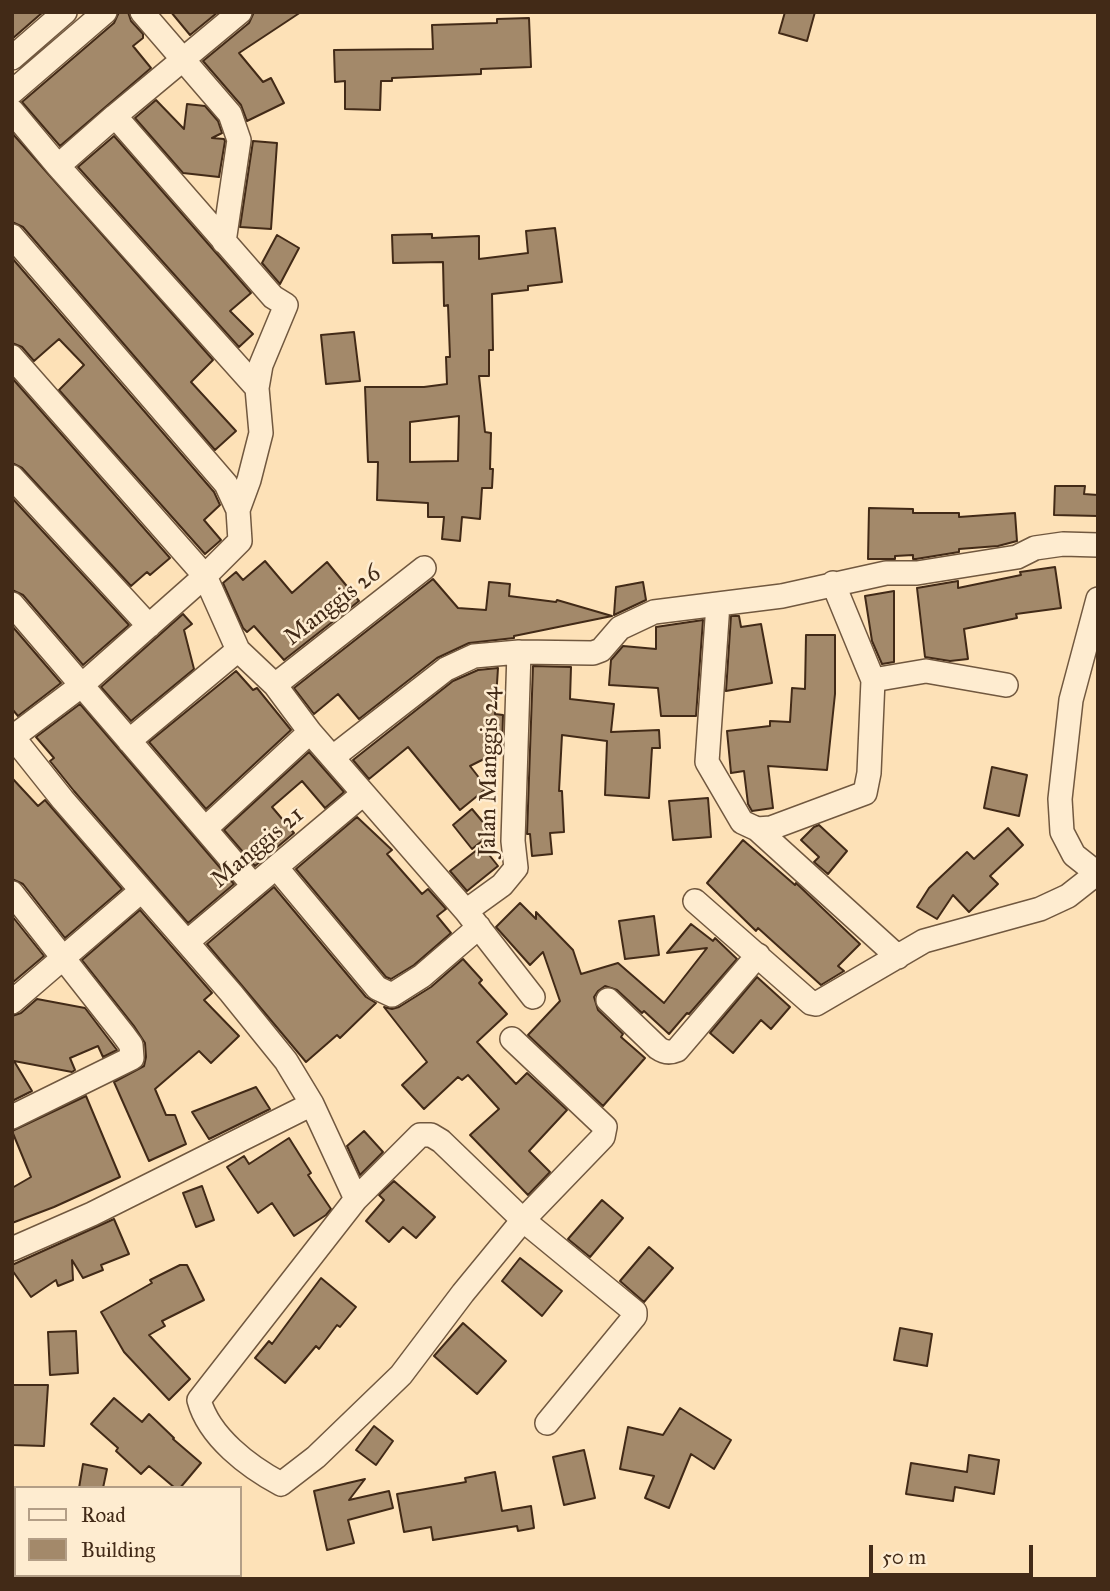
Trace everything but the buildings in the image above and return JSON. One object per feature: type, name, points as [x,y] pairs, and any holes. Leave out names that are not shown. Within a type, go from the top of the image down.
[{"type":"street","points":[[12,58],[65,12]]},
{"type":"street","points":[[12,92],[105,12]]},
{"type":"street","points":[[142,12],[230,114],[239,140],[224,242]]},
{"type":"street","points":[[58,166],[240,12]]},
{"type":"street","points":[[12,111],[257,388]]},
{"type":"street","points":[[115,116],[273,297],[286,305],[268,345],[257,388],[261,433],[238,510]]},
{"type":"street","points":[[12,236],[226,484],[238,510],[240,541],[205,576],[82,685],[13,737],[286,1061],[312,1104],[356,1199]]},
{"type":"street","points":[[12,358],[205,576],[239,650],[275,685],[310,732],[472,919],[533,997]]},
{"type":"street","points":[[12,477],[149,626]]},
{"type":"street","points":[[333,757],[446,669],[474,656],[519,652],[593,653],[601,650],[620,628],[654,611],[782,596],[886,573],[917,573],[1017,557],[1035,548],[1063,544],[1098,545]]},
{"type":"street","name":"Manggis 26","points":[[275,685],[424,568]]},
{"type":"street","points":[[757,829],[771,828],[864,793],[869,773],[873,680],[833,583]]},
{"type":"street","points":[[695,901],[811,1003],[816,1004],[924,941],[1040,909],[1068,896],[1097,874],[1074,855],[1062,832],[1059,799],[1071,700],[1098,599]]},
{"type":"street","points":[[12,604],[253,885]]},
{"type":"street","points":[[718,604],[707,762],[742,822],[757,829],[898,957]]},
{"type":"street","points":[[129,741],[239,650]]},
{"type":"street","name":"Jalan Manggis 24","points":[[276,867],[377,988],[392,995],[422,976],[516,868],[513,841],[519,652]]},
{"type":"street","points":[[873,680],[926,671],[1006,685]]},
{"type":"street","points":[[206,828],[310,732]]},
{"type":"street","name":"Manggis 21","points":[[187,942],[363,794]]},
{"type":"street","points":[[12,1002],[141,891]]},
{"type":"street","points":[[12,893],[131,1045],[132,1058],[12,1117]]},
{"type":"street","points":[[608,1000],[658,1048],[671,1052],[677,1050],[758,955]]},
{"type":"street","points":[[512,1039],[605,1127],[603,1137],[523,1220],[401,1375],[316,1457],[281,1483],[265,1475],[223,1441],[208,1421],[199,1401],[356,1199],[419,1135],[431,1135],[441,1141],[523,1220],[631,1308],[635,1316],[547,1423]]},
{"type":"street","points":[[12,1249],[92,1214],[312,1104]]}]
